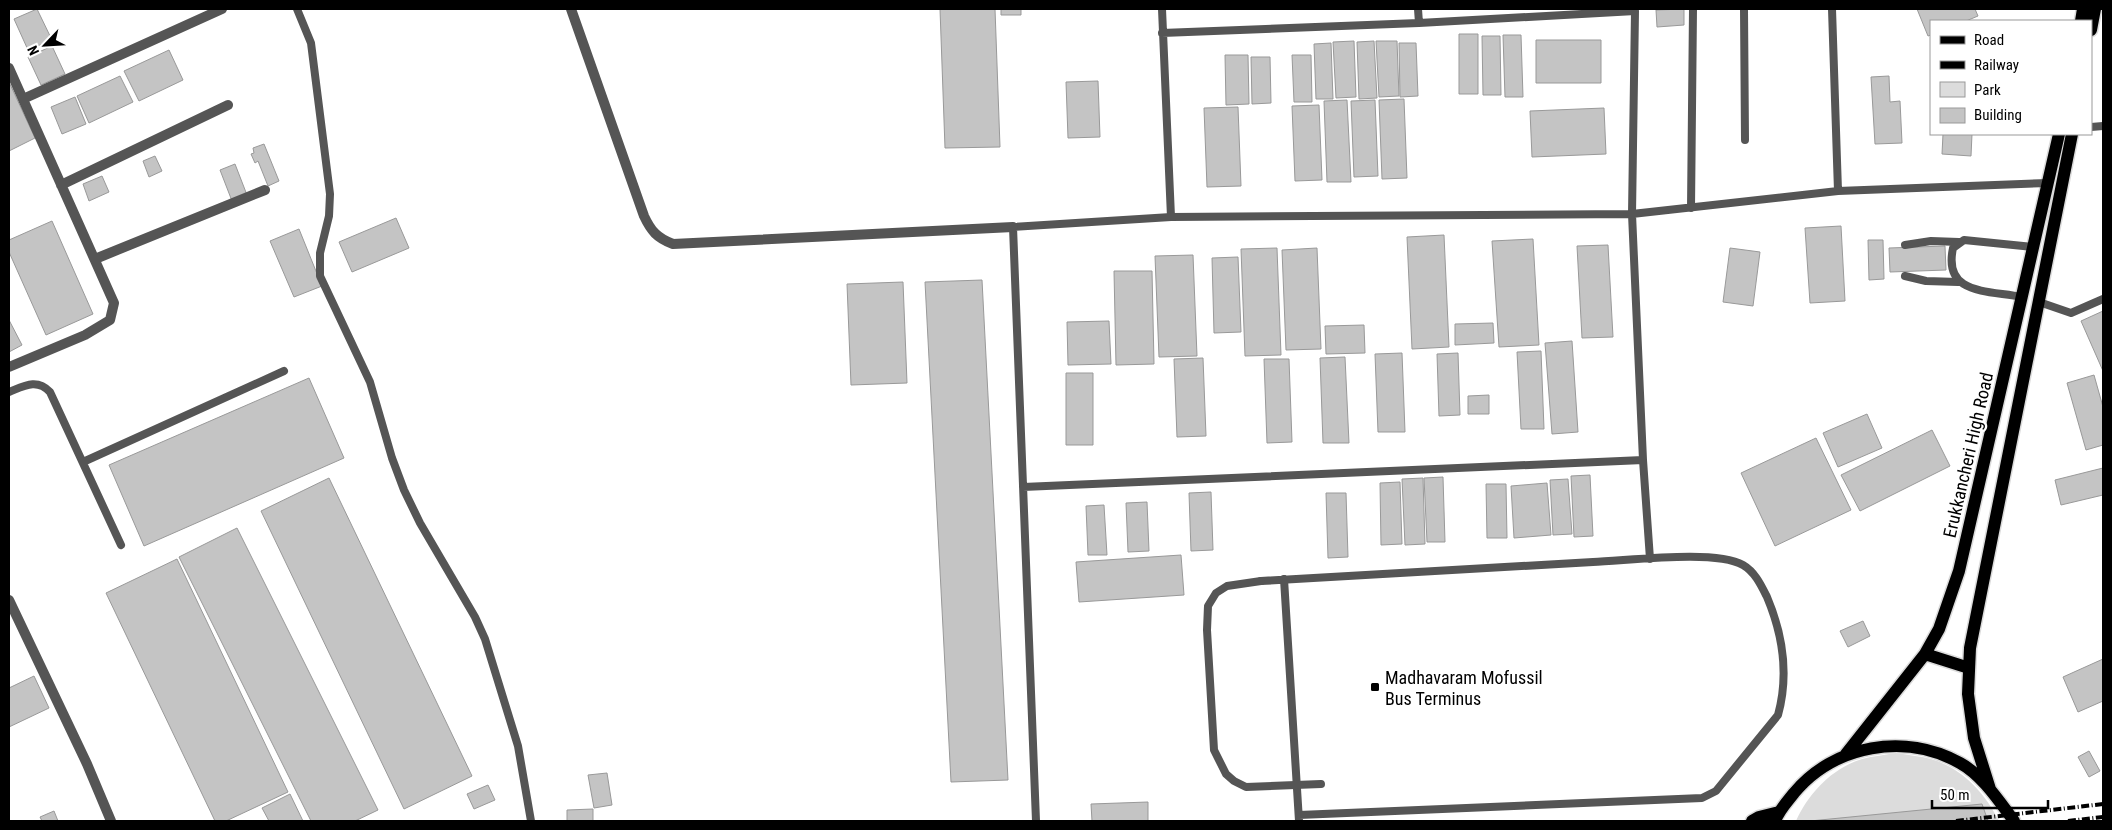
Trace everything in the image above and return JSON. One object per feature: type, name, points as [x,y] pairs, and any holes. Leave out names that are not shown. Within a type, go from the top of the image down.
[{"type":"main road","points":[[2092,25],[2095,9]]},
{"type":"main road","name":"Erukkancheri High Road","points":[[1846,754],[1924,654],[1939,629],[1959,571],[2059,135]]},
{"type":"main road","points":[[1990,789],[1974,738],[1968,694],[1970,648],[2072,135]]},
{"type":"main road","points":[[1924,654],[1969,668]]},
{"type":"main road","points":[[1752,821],[1759,817],[1777,817],[1807,777],[1846,754],[1884,745],[1924,748],[1961,763],[1990,789],[2014,821]]},
{"type":"street","points":[[23,99],[222,9]]},
{"type":"street","points":[[572,9],[644,216],[650,230],[659,239],[673,244],[1013,227]]},
{"type":"street","points":[[9,68],[114,303],[110,320],[85,336],[9,368]]},
{"type":"street","points":[[61,185],[228,105]]},
{"type":"street","points":[[94,260],[265,190]]},
{"type":"street","points":[[9,600],[87,764],[111,821]]},
{"type":"lane","points":[[297,9],[311,44],[330,194],[329,216],[320,253],[320,276],[370,382],[392,458],[404,490],[420,524],[475,618],[485,639],[518,746],[531,821]]},
{"type":"lane","points":[[1162,9],[1171,217]]},
{"type":"lane","points":[[1418,9],[1419,23]]},
{"type":"lane","points":[[1520,9],[1520,18]]},
{"type":"lane","points":[[1691,208],[1693,9]]},
{"type":"lane","points":[[1744,9],[1745,140]]},
{"type":"lane","points":[[1832,9],[1838,191]]},
{"type":"lane","points":[[1162,33],[1520,18],[1615,10],[1636,11],[1632,214],[1643,460],[1650,560]]},
{"type":"lane","points":[[1036,821],[1013,227],[1171,217],[1632,214],[1838,191],[2048,183]]},
{"type":"lane","points":[[1905,245],[1930,241],[1959,242],[1964,240],[2033,247]]},
{"type":"lane","points":[[1958,282],[1952,270],[1951,259],[1953,248],[1959,242]]},
{"type":"lane","points":[[1905,276],[1926,281],[1958,282],[1966,286],[2022,297]]},
{"type":"lane","points":[[2039,302],[2071,313],[2103,299]]},
{"type":"lane","points":[[83,462],[284,371]]},
{"type":"lane","points":[[9,392],[34,383],[44,386],[50,392],[121,545]]},
{"type":"lane","points":[[1022,487],[1643,460]]},
{"type":"lane","points":[[1284,579],[1299,818],[1694,800],[1711,794],[1778,715],[1782,701],[1784,677],[1781,639],[1762,586],[1753,572],[1742,564],[1715,558],[1261,580],[1227,586],[1216,593],[1208,606],[1207,640],[1214,750],[1226,774],[1234,781],[1246,787],[1321,784]]},
{"type":"green space","points":[[1896,753],[1931,759],[1953,769],[1980,791],[1999,821],[1796,821],[1807,801],[1831,775],[1862,759]]},
{"type":"building","points":[[37,9],[52,40],[28,50],[14,19]]},
{"type":"building","points":[[940,9],[995,9],[1000,147],[945,148]]},
{"type":"building","points":[[1001,9],[1021,9],[1021,15],[1001,15]]},
{"type":"building","points":[[1684,9],[1684,25],[1657,27],[1656,10]]},
{"type":"building","points":[[1917,9],[1975,9],[1978,16],[1968,20],[1930,20],[1930,35],[1928,36]]},
{"type":"building","points":[[1459,34],[1478,34],[1478,94],[1459,94]]},
{"type":"building","points":[[1503,35],[1521,35],[1523,97],[1505,97]]},
{"type":"building","points":[[1482,36],[1500,36],[1501,95],[1483,95]]},
{"type":"building","points":[[1536,40],[1601,40],[1601,83],[1536,83]]},
{"type":"building","points":[[1354,41],[1356,97],[1336,98],[1333,42]]},
{"type":"building","points":[[1374,41],[1377,98],[1359,99],[1357,42]]},
{"type":"building","points":[[1376,41],[1397,41],[1399,96],[1379,97]]},
{"type":"building","points":[[1331,43],[1333,99],[1316,99],[1314,44]]},
{"type":"building","points":[[1399,43],[1416,43],[1418,96],[1400,97]]},
{"type":"building","points":[[52,46],[65,74],[41,85],[28,57]]},
{"type":"building","points":[[169,50],[183,80],[139,101],[124,71]]},
{"type":"building","points":[[1225,55],[1248,55],[1249,104],[1226,105]]},
{"type":"building","points":[[1292,55],[1311,55],[1312,102],[1294,102]]},
{"type":"building","points":[[1251,57],[1270,57],[1271,103],[1252,104]]},
{"type":"building","points":[[120,76],[133,102],[89,123],[77,96]]},
{"type":"building","points":[[1889,76],[1890,102],[1900,101],[1902,143],[1875,144],[1871,77]]},
{"type":"building","points":[[1098,81],[1100,137],[1068,138],[1066,82]]},
{"type":"building","points":[[9,82],[35,138],[9,151]]},
{"type":"building","points":[[75,97],[86,124],[62,134],[51,107]]},
{"type":"building","points":[[1404,99],[1407,178],[1382,179],[1379,100]]},
{"type":"building","points":[[1347,100],[1351,182],[1327,182],[1324,101]]},
{"type":"building","points":[[1375,100],[1378,176],[1354,177],[1351,101]]},
{"type":"building","points":[[1319,105],[1322,180],[1295,181],[1292,106]]},
{"type":"building","points":[[1238,107],[1241,186],[1207,187],[1204,108]]},
{"type":"building","points":[[1604,108],[1606,154],[1532,157],[1530,111]]},
{"type":"building","points":[[1943,135],[1972,135],[1971,156],[1942,154]]},
{"type":"building","points":[[264,144],[279,181],[268,186],[258,161],[255,163],[251,154],[254,153],[253,148]]},
{"type":"building","points":[[155,156],[162,171],[149,177],[143,161]]},
{"type":"building","points":[[235,164],[247,195],[232,201],[220,170]]},
{"type":"building","points":[[102,176],[109,192],[89,201],[83,184]]},
{"type":"building","points":[[396,218],[409,248],[352,272],[339,242]]},
{"type":"building","points":[[52,221],[93,314],[46,335],[9,252],[9,240]]},
{"type":"building","points":[[1841,226],[1845,301],[1810,303],[1805,228]]},
{"type":"building","points":[[299,229],[322,286],[294,297],[270,241]]},
{"type":"building","points":[[1444,235],[1449,347],[1412,349],[1407,237]]},
{"type":"building","points":[[1533,239],[1539,345],[1499,347],[1492,241]]},
{"type":"building","points":[[1868,240],[1883,240],[1884,279],[1869,280]]},
{"type":"building","points":[[1608,245],[1613,337],[1582,338],[1577,246]]},
{"type":"building","points":[[1945,246],[1946,270],[1890,272],[1889,248]]},
{"type":"building","points":[[1277,248],[1281,355],[1245,356],[1241,249]]},
{"type":"building","points":[[1317,248],[1321,349],[1286,350],[1282,250]]},
{"type":"building","points":[[1730,248],[1760,252],[1753,306],[1723,302]]},
{"type":"building","points":[[1193,255],[1197,356],[1159,357],[1155,256]]},
{"type":"building","points":[[1238,257],[1241,332],[1214,333],[1212,258]]},
{"type":"building","points":[[1114,271],[1152,271],[1154,364],[1116,365]]},
{"type":"building","points":[[982,280],[1008,780],[951,782],[925,282]]},
{"type":"building","points":[[903,282],[907,383],[851,385],[847,284]]},
{"type":"building","points":[[2103,311],[2103,371],[2081,321]]},
{"type":"building","points":[[9,320],[22,345],[9,352]]},
{"type":"building","points":[[1109,321],[1111,364],[1068,365],[1067,322]]},
{"type":"building","points":[[1493,323],[1494,343],[1455,345],[1455,324]]},
{"type":"building","points":[[1364,325],[1365,353],[1326,354],[1325,326]]},
{"type":"building","points":[[1572,341],[1578,432],[1552,434],[1545,343]]},
{"type":"building","points":[[1541,351],[1544,429],[1521,429],[1517,352]]},
{"type":"building","points":[[1402,353],[1405,432],[1378,432],[1375,354]]},
{"type":"building","points":[[1458,353],[1460,415],[1439,416],[1437,354]]},
{"type":"building","points":[[1345,357],[1349,443],[1323,443],[1320,358]]},
{"type":"building","points":[[1203,358],[1206,436],[1177,437],[1174,359]]},
{"type":"building","points":[[1264,359],[1289,359],[1292,442],[1267,443]]},
{"type":"building","points":[[1066,373],[1093,373],[1093,445],[1066,445]]},
{"type":"building","points":[[2094,375],[2103,407],[2103,445],[2086,450],[2067,383]]},
{"type":"building","points":[[309,378],[344,458],[144,546],[109,465]]},
{"type":"building","points":[[1489,395],[1489,414],[1468,414],[1468,396]]},
{"type":"building","points":[[1867,414],[1882,448],[1838,467],[1823,433]]},
{"type":"building","points":[[1932,430],[1950,466],[1860,511],[1841,475]]},
{"type":"building","points":[[1816,438],[1851,510],[1775,546],[1741,473]]},
{"type":"building","points":[[2103,468],[2103,495],[2061,505],[2055,480]]},
{"type":"building","points":[[1590,475],[1593,536],[1574,537],[1571,476]]},
{"type":"building","points":[[1443,477],[1445,542],[1427,542],[1424,478]]},
{"type":"building","points":[[329,478],[472,776],[404,809],[261,511]]},
{"type":"building","points":[[1423,478],[1425,544],[1405,545],[1402,479]]},
{"type":"building","points":[[1568,479],[1572,534],[1553,535],[1550,480]]},
{"type":"building","points":[[1400,482],[1402,544],[1381,545],[1380,483]]},
{"type":"building","points":[[1547,483],[1551,535],[1514,538],[1511,486]]},
{"type":"building","points":[[1486,484],[1506,484],[1507,538],[1487,538]]},
{"type":"building","points":[[1211,492],[1213,550],[1191,551],[1189,493]]},
{"type":"building","points":[[1326,493],[1346,493],[1348,557],[1328,558]]},
{"type":"building","points":[[1147,502],[1149,551],[1128,552],[1126,503]]},
{"type":"building","points":[[1104,505],[1107,555],[1088,555],[1086,506]]},
{"type":"building","points":[[237,528],[378,810],[355,821],[311,821],[179,557]]},
{"type":"building","points":[[1181,555],[1184,595],[1079,602],[1076,562]]},
{"type":"building","points":[[177,559],[288,792],[226,821],[215,821],[106,593]]},
{"type":"building","points":[[1863,621],[1870,636],[1848,647],[1840,631]]},
{"type":"building","points":[[2103,659],[2103,701],[2078,712],[2063,677]]},
{"type":"building","points":[[34,676],[49,708],[9,727],[9,688]]},
{"type":"building","points":[[2089,751],[2100,771],[2089,777],[2078,757]]},
{"type":"building","points":[[607,773],[612,805],[594,808],[588,775]]},
{"type":"building","points":[[488,785],[495,800],[474,809],[467,794]]},
{"type":"building","points":[[290,794],[303,821],[269,821],[262,808]]},
{"type":"building","points":[[1148,802],[1148,821],[1092,821],[1091,804]]},
{"type":"building","points":[[1982,804],[1988,821],[1810,821]]},
{"type":"building","points":[[593,809],[593,821],[567,821],[567,810]]},
{"type":"building","points":[[54,811],[58,821],[42,821],[40,817]]},
{"type":"railway","points":[[1956,821],[2103,804]]},
{"type":"railway","points":[[2068,821],[2103,817]]},
{"type":"place","name":"Madhavaram Mofussil Bus Terminus","points":[[1375,687]]}]
